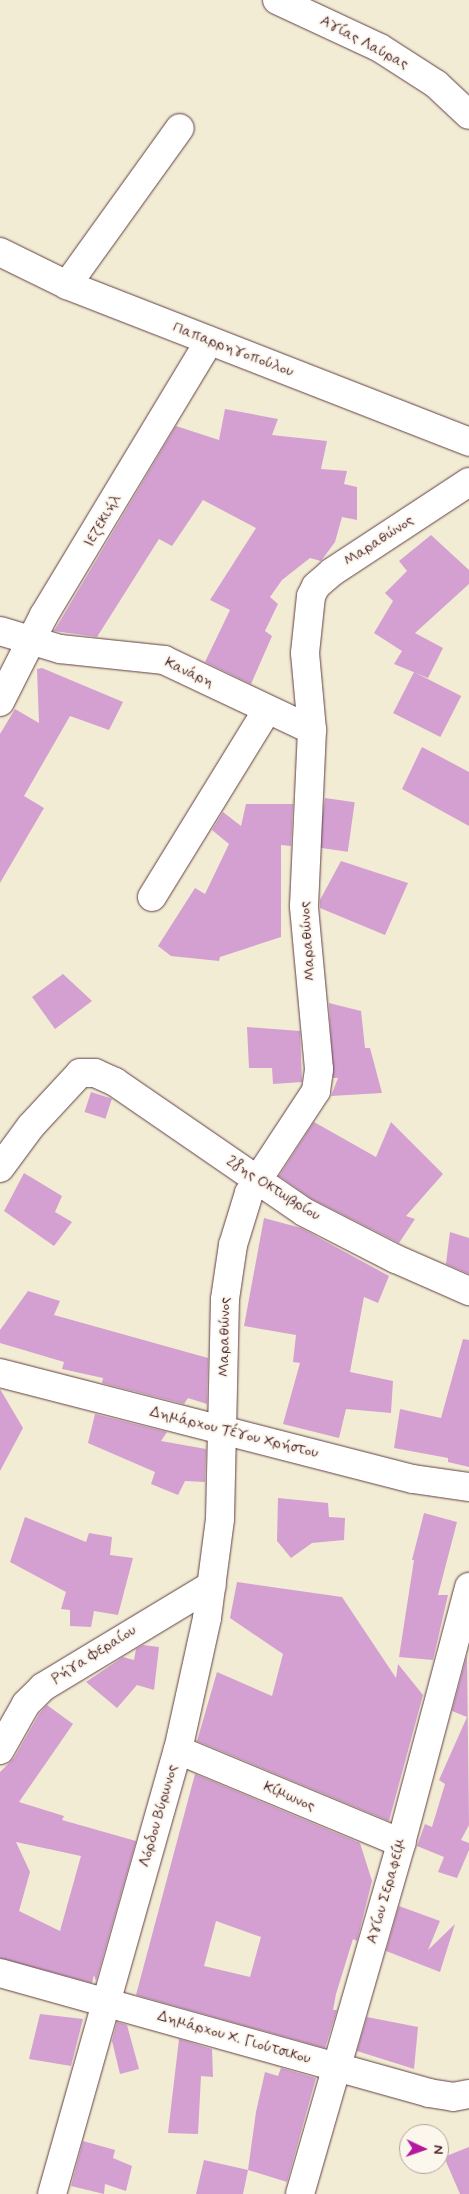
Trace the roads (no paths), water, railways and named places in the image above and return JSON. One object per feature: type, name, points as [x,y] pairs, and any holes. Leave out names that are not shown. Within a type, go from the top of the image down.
[{"type":"street","name":"Αγίας Λαύρας","points":[[277,0],[380,48],[436,84],[469,115]]},
{"type":"street","points":[[67,285],[180,128]]},
{"type":"street","name":"Παπαρρηγοπούλου","points":[[0,252],[67,285],[469,442]]},
{"type":"street","name":"Ιεζεκιήλ","points":[[0,702],[33,642],[44,615],[209,341]]},
{"type":"street","name":"Μαραθώνος","points":[[224,1430],[227,1273],[240,1218],[256,1181],[309,1106],[316,1091],[319,1069],[305,925],[312,730],[305,653],[309,607],[316,586],[332,572],[469,482]]},
{"type":"street","name":"Κανάρη","points":[[0,631],[60,649],[164,660],[312,730]]},
{"type":"street","points":[[152,897],[267,710]]},
{"type":"street","name":"28ης Οκτωβρίου","points":[[0,1168],[31,1126],[80,1073],[86,1072],[115,1082],[256,1181],[304,1212],[373,1247],[469,1291]]},
{"type":"street","name":"Δημάρχου Τέγου Χρήστου","points":[[0,1374],[413,1479],[469,1487]]},
{"type":"street","name":"Λόρδου Βύρωνος","points":[[52,2194],[105,2001],[178,1750],[212,1585],[220,1519],[224,1430]]},
{"type":"street","name":"Ρήγα Φεραίου","points":[[0,1750],[26,1704],[43,1687],[212,1585]]},
{"type":"street","name":"Αγίου Σεραφείμ","points":[[300,2194],[400,1843],[462,1646],[469,1587]]},
{"type":"street","name":"Κίμωνος","points":[[178,1750],[400,1843]]},
{"type":"street","name":"Δημάρχου Χ. Γιούτσικου","points":[[0,1973],[105,2001],[429,2094],[454,2097],[469,2094]]}]
